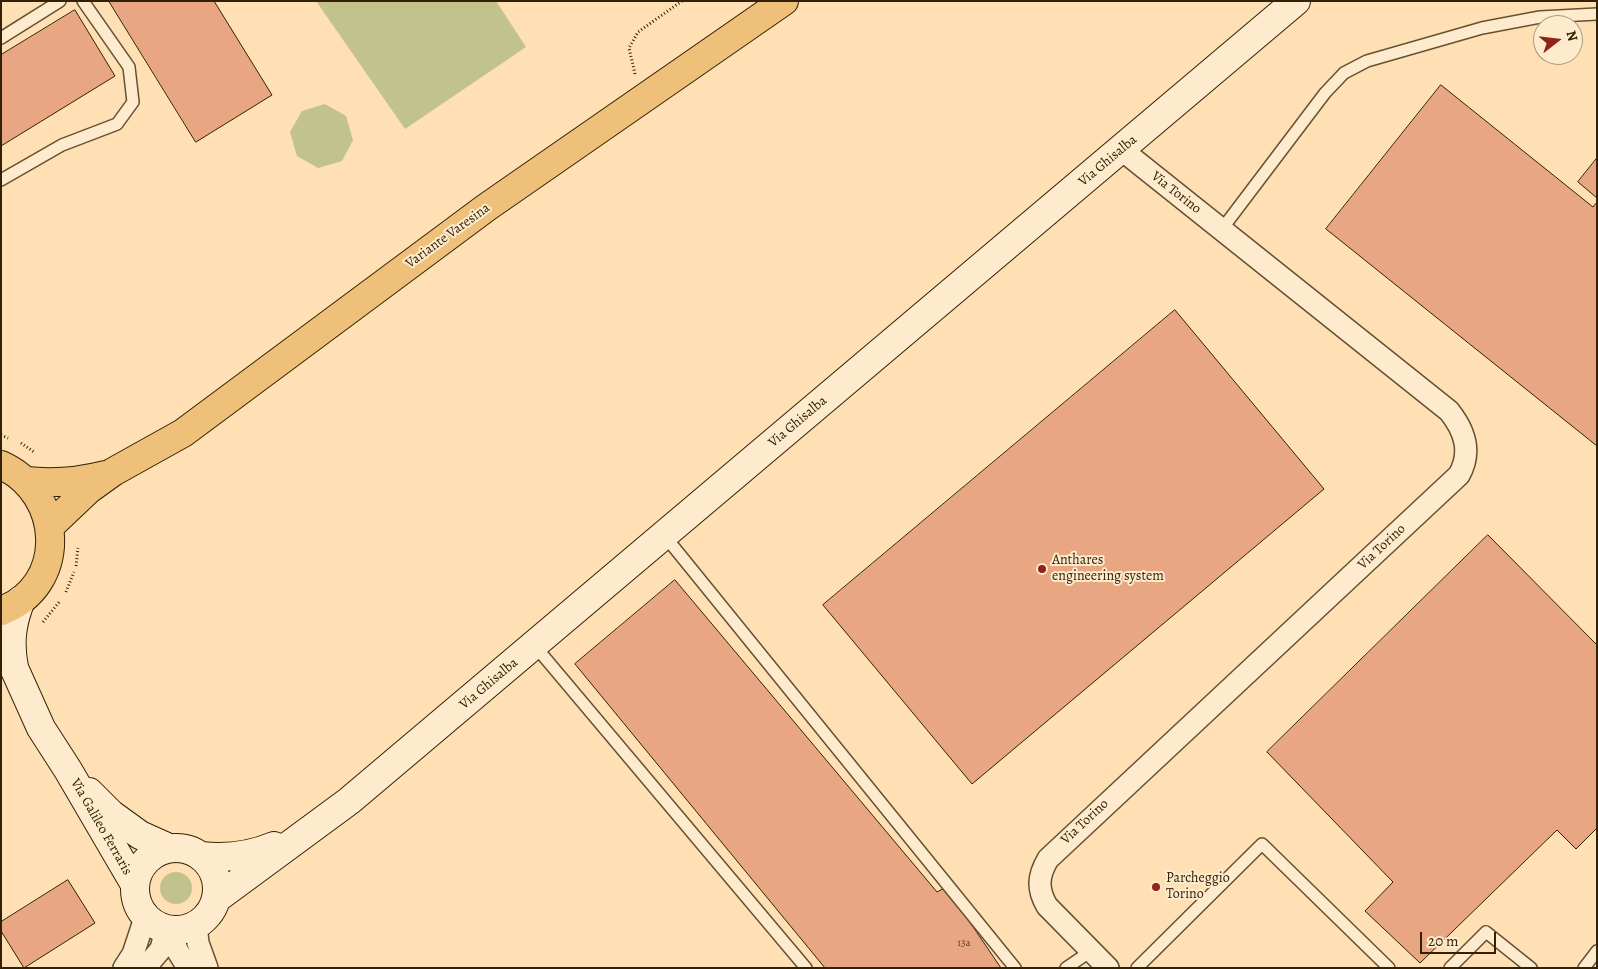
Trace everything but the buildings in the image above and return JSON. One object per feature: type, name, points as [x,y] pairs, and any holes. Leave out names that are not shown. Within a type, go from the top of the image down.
[{"type":"main road","name":"Variante Varesina","points":[[50,526],[88,490],[113,472],[183,433],[487,207],[784,1]]},
{"type":"main road","name":"Variante Varesina","points":[[1,465],[26,481],[42,501],[50,526],[50,542],[45,566],[33,588],[11,605]]},
{"type":"main road","name":"Variante Varesina","points":[[26,481],[49,483],[84,480],[113,472]]},
{"type":"street","name":"Via Ghisalba","points":[[216,898],[349,801],[535,646],[1296,1]]},
{"type":"street","name":"Via Torino","points":[[1108,968],[1047,906],[1042,897],[1040,877],[1048,859],[1459,475],[1466,458],[1464,435],[1449,411],[1122,150]]},
{"type":"street","name":"Via Galileo Ferraris","points":[[11,605],[14,617],[8,657],[41,728],[68,770],[134,883]]},
{"type":"street","name":"Via Galileo Ferraris","points":[[68,770],[111,814],[140,835],[169,848]]},
{"type":"street","name":"Via Ghisalba","points":[[201,856],[221,859],[239,857],[297,838]]},
{"type":"street","points":[[124,968],[133,954],[170,926],[208,914],[216,898],[216,880],[208,862],[201,856],[186,849],[169,848],[156,852],[146,860],[138,871],[134,883],[135,896],[170,926],[198,943],[207,968]]},
{"type":"street","points":[[145,968],[161,949],[170,926]]},
{"type":"street","points":[[170,926],[177,950],[188,968]]},
{"type":"lane","points":[[1,38],[60,1]]},
{"type":"lane","points":[[1,180],[62,145],[117,124],[133,102],[129,67],[83,1]]},
{"type":"lane","points":[[1222,229],[1325,93],[1344,73],[1367,61],[1482,28],[1540,17],[1597,14]]},
{"type":"lane","points":[[664,535],[1015,968]]},
{"type":"lane","points":[[535,646],[806,968]]},
{"type":"lane","points":[[1137,968],[1262,844],[1389,968]]},
{"type":"lane","points":[[1450,968],[1486,932],[1531,968]]},
{"type":"lane","points":[[1066,968],[1091,951]]},
{"type":"lane","points":[[1584,968],[1597,951]]},
{"type":"path","points":[[647,96],[632,71],[629,48],[638,32],[682,1]]},
{"type":"path","points":[[1,435],[26,446],[41,458]]},
{"type":"path","points":[[41,624],[63,596],[72,578],[78,558],[78,542]]},
{"type":"green space","points":[[316,1],[496,1],[526,47],[405,129]]},
{"type":"green space","points":[[325,104],[346,116],[353,140],[342,161],[318,168],[297,156],[290,132],[302,111]]},
{"type":"green space","points":[[176,872],[188,876],[192,888],[188,900],[176,904],[164,900],[160,888],[164,876]]},
{"type":"place","name":"Anthares engineering system","points":[[1042,569]]},
{"type":"place","name":"Parcheggio Torino","points":[[1156,887]]}]
